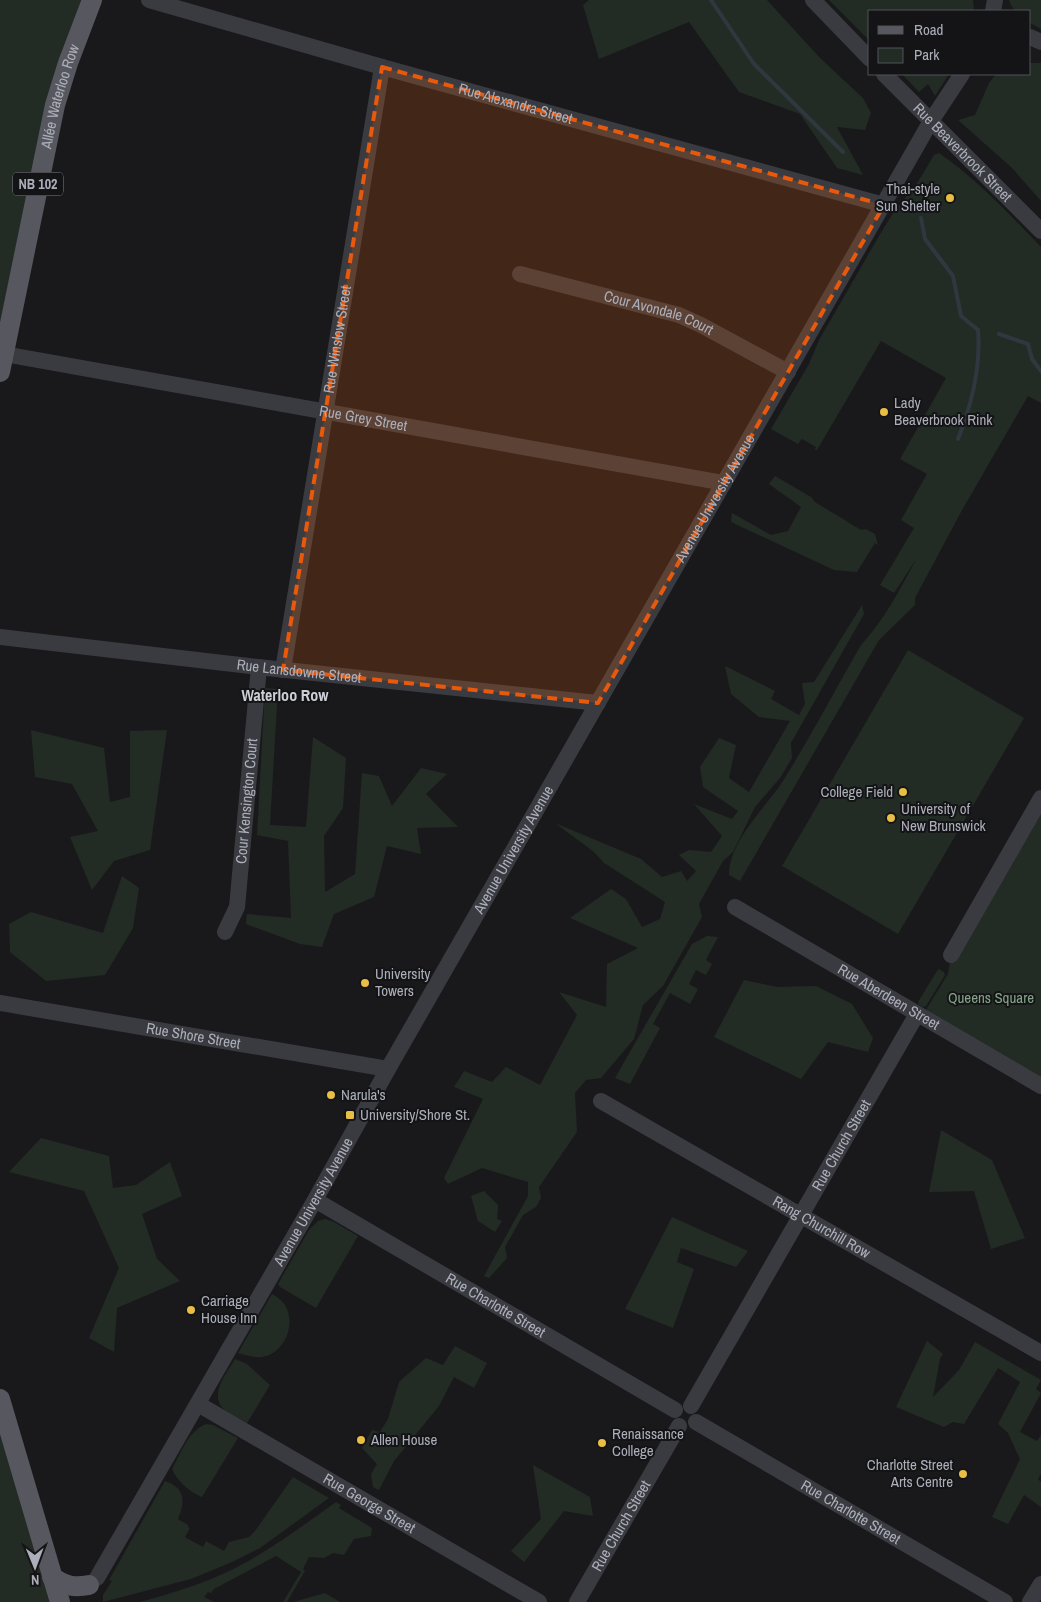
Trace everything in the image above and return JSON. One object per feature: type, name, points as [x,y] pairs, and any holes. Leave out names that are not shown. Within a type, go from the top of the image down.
[{"type":"main road","name":"Allée Waterloo Row","points":[[2,363],[55,105],[68,63],[92,0]]},
{"type":"main road","points":[[0,1399],[52,1577],[64,1585],[80,1587],[80,1595]]},
{"type":"main road","points":[[52,1577],[80,1595]]},
{"type":"street","name":"Rue Alexandra Street","points":[[149,0],[382,67],[884,205]]},
{"type":"street","points":[[814,0],[868,57]]},
{"type":"street","name":"Rue Winslow Street","points":[[283,670],[324,411],[382,67]]},
{"type":"street","name":"Rue Beaverbrook Street","points":[[885,75],[1041,231]]},
{"type":"street","name":"Avenue University Avenue","points":[[80,1595],[198,1404],[931,121],[961,75]]},
{"type":"street","name":"Cour Avondale Court","points":[[520,274],[679,315],[788,372]]},
{"type":"street","name":"Rue Grey Street","points":[[2,363],[324,411],[724,482]]},
{"type":"street","name":"Rue Lansdowne Street","points":[[0,637],[598,704]]},
{"type":"street","name":"Cour Kensington Court","points":[[225,932],[237,907],[259,667]]},
{"type":"street","points":[[951,955],[1041,798]]},
{"type":"street","name":"Rue Aberdeen Street","points":[[735,907],[1041,1086]]},
{"type":"street","name":"Rue Shore Street","points":[[0,1002],[388,1069]]},
{"type":"street","name":"Rue Church Street","points":[[577,1602],[917,1014]]},
{"type":"street","name":"Rang Churchill Row","points":[[602,1101],[1041,1353]]},
{"type":"street","name":"Rue Charlotte Street","points":[[315,1200],[1005,1602]]},
{"type":"street","name":"Rue George Street","points":[[198,1404],[539,1602]]},
{"type":"street","points":[[1030,1602],[1041,1584]]},
{"type":"highlighted area","points":[[382,67],[884,205],[598,703],[283,670]]},
{"type":"green space","points":[[0,0],[92,0],[68,63],[0,372]]},
{"type":"green space","points":[[589,0],[767,0],[820,58],[863,98],[871,113],[865,130],[837,127],[863,175],[837,168],[800,114],[739,92],[689,22],[599,59],[583,5]]},
{"type":"green space","points":[[829,0],[973,0],[974,10],[868,10],[868,39]]},
{"type":"green space","points":[[1009,0],[1041,0],[1041,29],[1031,24],[1031,10],[1014,10]]},
{"type":"green space","points":[[1031,63],[1041,63],[1041,201],[1012,168],[958,120],[975,115],[989,83],[995,75],[1031,75]]},
{"type":"green space","points":[[903,75],[948,75],[935,96],[928,84],[919,92]]},
{"type":"green space","points":[[939,153],[980,185],[1041,247],[1041,403],[1028,396],[961,512],[915,598],[915,605],[879,640],[740,881],[729,875],[730,863],[741,839],[781,784],[861,645],[885,614],[917,558],[894,593],[880,585],[914,528],[901,520],[927,474],[900,459],[946,378],[881,341],[817,450],[815,450],[816,447],[802,439],[798,444],[771,429],[809,364],[819,340],[893,213],[916,185],[934,155]]},
{"type":"green space","points":[[775,476],[861,530],[866,529],[875,534],[878,545],[875,543],[857,572],[834,570],[731,522],[732,513],[771,535],[788,531],[801,507],[769,484]]},
{"type":"green space","points":[[862,605],[864,614],[791,743],[792,758],[780,778],[755,807],[733,852],[723,861],[699,904],[702,917],[663,986],[643,1005],[634,1039],[601,1078],[586,1080],[575,1093],[577,1132],[539,1187],[541,1198],[536,1207],[523,1215],[505,1247],[507,1258],[489,1278],[484,1276],[528,1196],[528,1182],[482,1168],[448,1184],[444,1178],[483,1099],[454,1087],[464,1071],[492,1082],[506,1067],[540,1085],[577,1015],[559,992],[606,1007],[607,964],[638,948],[570,918],[611,889],[626,899],[642,927],[660,919],[665,902],[604,863],[594,852],[555,823],[641,859],[662,877],[681,871],[687,881],[696,871],[679,855],[689,850],[711,852],[722,836],[694,804],[732,819],[738,811],[703,787],[700,767],[719,738],[736,745],[729,778],[749,792],[790,721],[759,717],[731,694],[725,666],[775,691],[771,699],[799,715],[805,704],[802,683],[814,682]]},
{"type":"green space","name":"College Field","points":[[908,650],[1024,718],[898,934],[782,866]]},
{"type":"green space","points":[[265,688],[278,689],[270,825],[306,827],[313,737],[346,758],[343,808],[324,836],[325,892],[355,874],[362,773],[379,776],[392,806],[421,768],[447,774],[426,794],[458,827],[417,828],[421,854],[387,846],[374,897],[334,914],[322,947],[300,944],[246,924],[247,914],[291,918],[288,841],[257,835]]},
{"type":"green space","points":[[31,730],[104,748],[110,802],[130,797],[130,731],[167,730],[150,850],[114,861],[92,890],[70,837],[98,831],[72,784],[35,777]]},
{"type":"green space","name":"Queens Square","points":[[1041,798],[1041,1086],[928,1020],[927,1008],[948,974],[951,955]]},
{"type":"green space","points":[[122,876],[139,888],[133,928],[105,975],[46,981],[10,952],[9,924],[31,912],[103,933]]},
{"type":"green space","points":[[707,936],[718,937],[706,960],[712,964],[706,975],[696,970],[689,984],[698,989],[690,1004],[670,993],[653,1024],[660,1028],[630,1084],[615,1078],[692,944]]},
{"type":"green space","points":[[939,969],[945,975],[926,1006],[919,1005],[918,1002]]},
{"type":"green space","points":[[744,980],[777,987],[816,986],[852,1004],[873,1038],[868,1052],[828,1042],[801,1079],[714,1037]]},
{"type":"green space","points":[[941,1130],[992,1160],[1025,1238],[991,1249],[974,1191],[929,1192]]},
{"type":"green space","points":[[41,1138],[109,1156],[113,1188],[136,1185],[170,1162],[182,1196],[142,1214],[157,1259],[180,1281],[117,1308],[114,1352],[89,1338],[119,1268],[84,1191],[9,1172]]},
{"type":"green space","points":[[484,1191],[498,1205],[497,1219],[502,1221],[495,1232],[478,1221],[471,1196]]},
{"type":"green space","points":[[672,1217],[748,1251],[736,1267],[681,1248],[677,1262],[694,1269],[673,1328],[625,1309]]},
{"type":"green space","points":[[325,1219],[358,1236],[316,1308],[278,1284],[309,1230],[318,1221]]},
{"type":"green space","points":[[272,1294],[287,1309],[289,1329],[285,1339],[272,1354],[262,1357],[238,1353]]},
{"type":"green space","points":[[927,1341],[943,1354],[940,1359],[933,1397],[959,1370],[975,1342],[1041,1380],[1036,1389],[1041,1393],[1020,1432],[1037,1441],[1041,1435],[1041,1474],[1038,1479],[1041,1482],[1041,1507],[1024,1495],[1008,1524],[992,1517],[1020,1459],[1008,1433],[998,1424],[1020,1382],[998,1368],[964,1424],[953,1422],[944,1427],[896,1407]]},
{"type":"green space","points":[[455,1346],[487,1363],[474,1388],[454,1377],[439,1406],[394,1461],[379,1490],[373,1487],[371,1474],[377,1464],[362,1448],[372,1430],[380,1432],[388,1419],[399,1382],[426,1358],[443,1365]]},
{"type":"green space","points":[[235,1359],[247,1364],[270,1385],[247,1423],[226,1411],[218,1400],[219,1388]]},
{"type":"green space","points":[[0,1399],[60,1602],[0,1602]]},
{"type":"green space","points":[[206,1424],[213,1425],[238,1438],[202,1497],[184,1486],[172,1469],[190,1437]]},
{"type":"green space","points":[[533,1465],[590,1497],[593,1516],[564,1511],[524,1562],[511,1551],[541,1519]]},
{"type":"green space","points":[[293,1477],[329,1498],[260,1548],[232,1562],[191,1579],[103,1602],[103,1595],[112,1581],[109,1580],[165,1481],[177,1488],[182,1496],[182,1507],[178,1519],[190,1528],[185,1537],[203,1547],[206,1541],[224,1551],[229,1542],[249,1537],[255,1531]]},
{"type":"green space","points":[[336,1502],[341,1505],[339,1508],[372,1528],[371,1536],[354,1539],[344,1555],[333,1553],[324,1558],[309,1557],[303,1569],[305,1571],[287,1602],[283,1602],[301,1572],[276,1556],[214,1589],[211,1593],[208,1592],[204,1597],[214,1602],[140,1602],[196,1585],[224,1574],[283,1539]]},
{"type":"green space","points":[[325,1593],[340,1602],[293,1602]]},
{"type":"waterway","points":[[711,0],[754,64],[843,152]]},
{"type":"waterway","points":[[921,218],[925,239],[953,276],[961,316],[978,330],[977,372],[967,413],[958,439]]},
{"type":"waterway","points":[[999,334],[1028,344],[1032,359],[1041,371]]},
{"type":"place","name":"Thai-style Sun Shelter","points":[[950,198]]},
{"type":"place","name":"Lady Beaverbrook Rink","points":[[884,412]]},
{"type":"place","name":"College Field","points":[[903,792]]},
{"type":"place","name":"University of New Brunswick","points":[[891,818]]},
{"type":"place","name":"University Towers","points":[[365,983]]},
{"type":"place","name":"Narula's","points":[[331,1095]]},
{"type":"place","name":"University/Shore St.","points":[[350,1115]]},
{"type":"place","name":"Carriage House Inn","points":[[191,1310]]},
{"type":"place","name":"Allen House","points":[[361,1440]]},
{"type":"place","name":"Renaissance College","points":[[602,1443]]},
{"type":"place","name":"Charlotte Street Arts Centre","points":[[963,1474]]},
{"type":"district","name":"Waterloo Row","points":[[285,695]]}]
